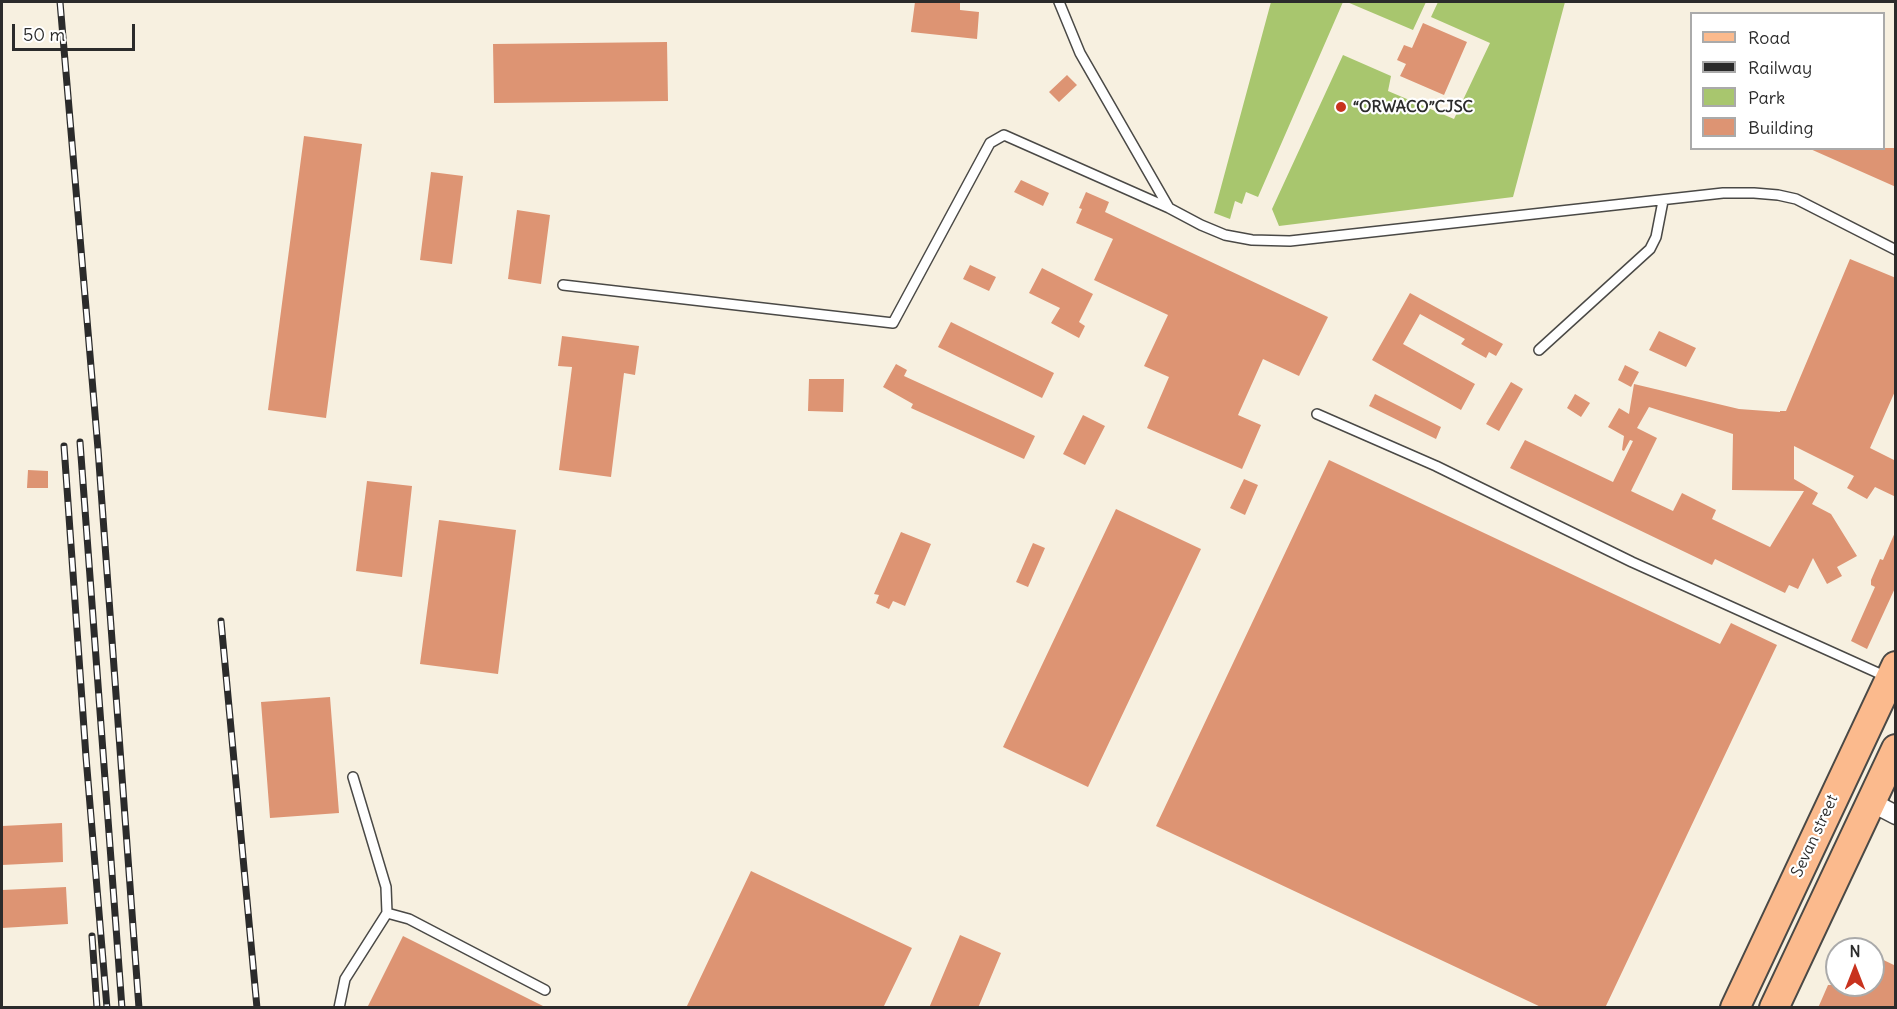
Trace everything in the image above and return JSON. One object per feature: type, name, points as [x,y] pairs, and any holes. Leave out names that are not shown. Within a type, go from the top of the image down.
[{"type":"main road","name":"Sevan street","points":[[1736,1008],[1894,674]]},
{"type":"main road","points":[[1774,1008],[1883,808],[1896,749]]},
{"type":"lane","points":[[1059,2],[1080,53],[1169,208]]},
{"type":"lane","points":[[563,285],[893,323],[990,143],[1004,135],[1169,208],[1200,225],[1225,235],[1252,240],[1290,241],[1724,193],[1778,195],[1796,200],[1896,250]]},
{"type":"lane","points":[[1539,350],[1650,249],[1656,237],[1663,201]]},
{"type":"lane","points":[[1317,414],[1436,466],[1632,562],[1894,674]]},
{"type":"lane","points":[[339,1008],[345,979],[387,913],[386,887],[352,777]]},
{"type":"lane","points":[[387,913],[410,919],[545,990]]},
{"type":"green space","points":[[1271,2],[1343,2],[1258,197],[1246,192],[1242,204],[1235,201],[1230,219],[1214,213]]},
{"type":"green space","points":[[1347,2],[1426,2],[1413,30]]},
{"type":"green space","points":[[1438,2],[1565,2],[1513,197],[1279,226],[1272,209],[1343,55],[1391,76],[1388,91],[1454,119],[1490,43],[1431,17]]},
{"type":"building","points":[[915,2],[960,2],[960,10],[979,12],[977,39],[911,32]]},
{"type":"building","points":[[1423,23],[1467,42],[1444,95],[1400,76],[1406,64],[1397,60],[1404,45],[1412,48]]},
{"type":"building","points":[[667,42],[668,101],[494,103],[493,44]]},
{"type":"building","points":[[1067,75],[1077,85],[1059,102],[1049,92]]},
{"type":"building","points":[[304,136],[362,144],[326,418],[268,410]]},
{"type":"building","points":[[1896,148],[1896,187],[1813,150]]},
{"type":"building","points":[[431,172],[463,176],[452,264],[420,260]]},
{"type":"building","points":[[1021,180],[1049,193],[1043,206],[1014,192]]},
{"type":"building","points":[[1086,192],[1109,202],[1105,212],[1328,317],[1299,376],[1263,359],[1238,415],[1261,425],[1242,469],[1147,428],[1169,377],[1144,366],[1168,315],[1094,280],[1113,239],[1076,223]]},
{"type":"building","points":[[517,210],[550,215],[541,284],[508,279]]},
{"type":"building","points":[[1850,259],[1896,278],[1896,389],[1870,448],[1896,461],[1896,497],[1875,487],[1867,499],[1847,488],[1854,476],[1794,446],[1794,479],[1818,493],[1812,504],[1831,514],[1857,556],[1837,567],[1842,576],[1827,584],[1813,558],[1798,589],[1789,585],[1785,593],[1715,559],[1712,565],[1510,468],[1525,440],[1613,482],[1633,441],[1630,440],[1624,451],[1622,450],[1624,436],[1608,427],[1619,408],[1629,414],[1634,384],[1739,409],[1786,411]],"holes":[[[1649,407],[1733,434],[1732,490],[1804,491],[1770,547],[1712,519],[1716,510],[1682,493],[1673,511],[1631,491],[1657,438],[1637,428]]]},
{"type":"building","points":[[970,265],[996,277],[989,291],[963,279]]},
{"type":"building","points":[[1042,268],[1093,294],[1079,322],[1085,326],[1079,338],[1051,323],[1060,308],[1029,293]]},
{"type":"building","points":[[1410,293],[1503,344],[1496,356],[1489,352],[1486,358],[1461,344],[1465,339],[1420,314],[1403,344],[1475,384],[1461,410],[1372,360]]},
{"type":"building","points":[[951,322],[1054,373],[1042,398],[938,347]]},
{"type":"building","points":[[1659,331],[1696,348],[1686,367],[1649,350]]},
{"type":"building","points":[[562,336],[639,346],[635,375],[624,373],[611,477],[559,470],[572,367],[558,366]]},
{"type":"building","points":[[896,364],[907,370],[904,376],[1035,436],[1024,459],[911,408],[913,404],[883,387]]},
{"type":"building","points":[[1625,365],[1639,372],[1631,387],[1618,380]]},
{"type":"building","points":[[809,379],[844,379],[843,412],[808,411]]},
{"type":"building","points":[[1511,382],[1523,389],[1499,431],[1486,424]]},
{"type":"building","points":[[1375,394],[1441,427],[1436,439],[1369,406]]},
{"type":"building","points":[[1575,394],[1590,403],[1581,417],[1567,408]]},
{"type":"building","points":[[1083,415],[1105,426],[1085,465],[1063,454]]},
{"type":"building","points":[[1329,460],[1720,644],[1731,623],[1777,645],[1605,1008],[1543,1008],[1156,826]]},
{"type":"building","points":[[28,470],[48,471],[48,488],[27,488]]},
{"type":"building","points":[[1244,479],[1258,485],[1245,515],[1230,508]]},
{"type":"building","points":[[367,481],[412,486],[402,577],[356,571]]},
{"type":"building","points":[[1116,509],[1201,549],[1088,787],[1003,747]]},
{"type":"building","points":[[439,520],[516,530],[498,674],[420,664]]},
{"type":"building","points":[[1896,530],[1896,586],[1867,649],[1851,641],[1875,587],[1871,585],[1871,580]]},
{"type":"building","points":[[901,532],[931,544],[905,606],[893,601],[889,609],[876,603],[879,595],[874,594]]},
{"type":"building","points":[[1033,543],[1045,548],[1028,587],[1016,582]]},
{"type":"building","points":[[330,697],[339,813],[270,818],[261,702]]},
{"type":"building","points":[[62,823],[63,862],[2,865],[2,826]]},
{"type":"building","points":[[751,871],[912,948],[883,1008],[686,1008]]},
{"type":"building","points":[[66,887],[68,924],[2,928],[2,890]]},
{"type":"building","points":[[960,935],[1001,953],[978,1008],[929,1008]]},
{"type":"building","points":[[403,936],[547,1008],[367,1008]]},
{"type":"building","points":[[1885,961],[1896,966],[1896,1008],[1818,1008],[1825,992],[1825,997],[1885,997]]},
{"type":"railway","points":[[60,2],[98,449],[139,1008]]},
{"type":"railway","points":[[80,442],[122,1008]]},
{"type":"railway","points":[[64,446],[107,1008]]},
{"type":"railway","points":[[221,621],[257,1008]]},
{"type":"railway","points":[[92,936],[97,1008]]},
{"type":"place","name":"“ORWACO”CJSC","points":[[1341,107]]}]
